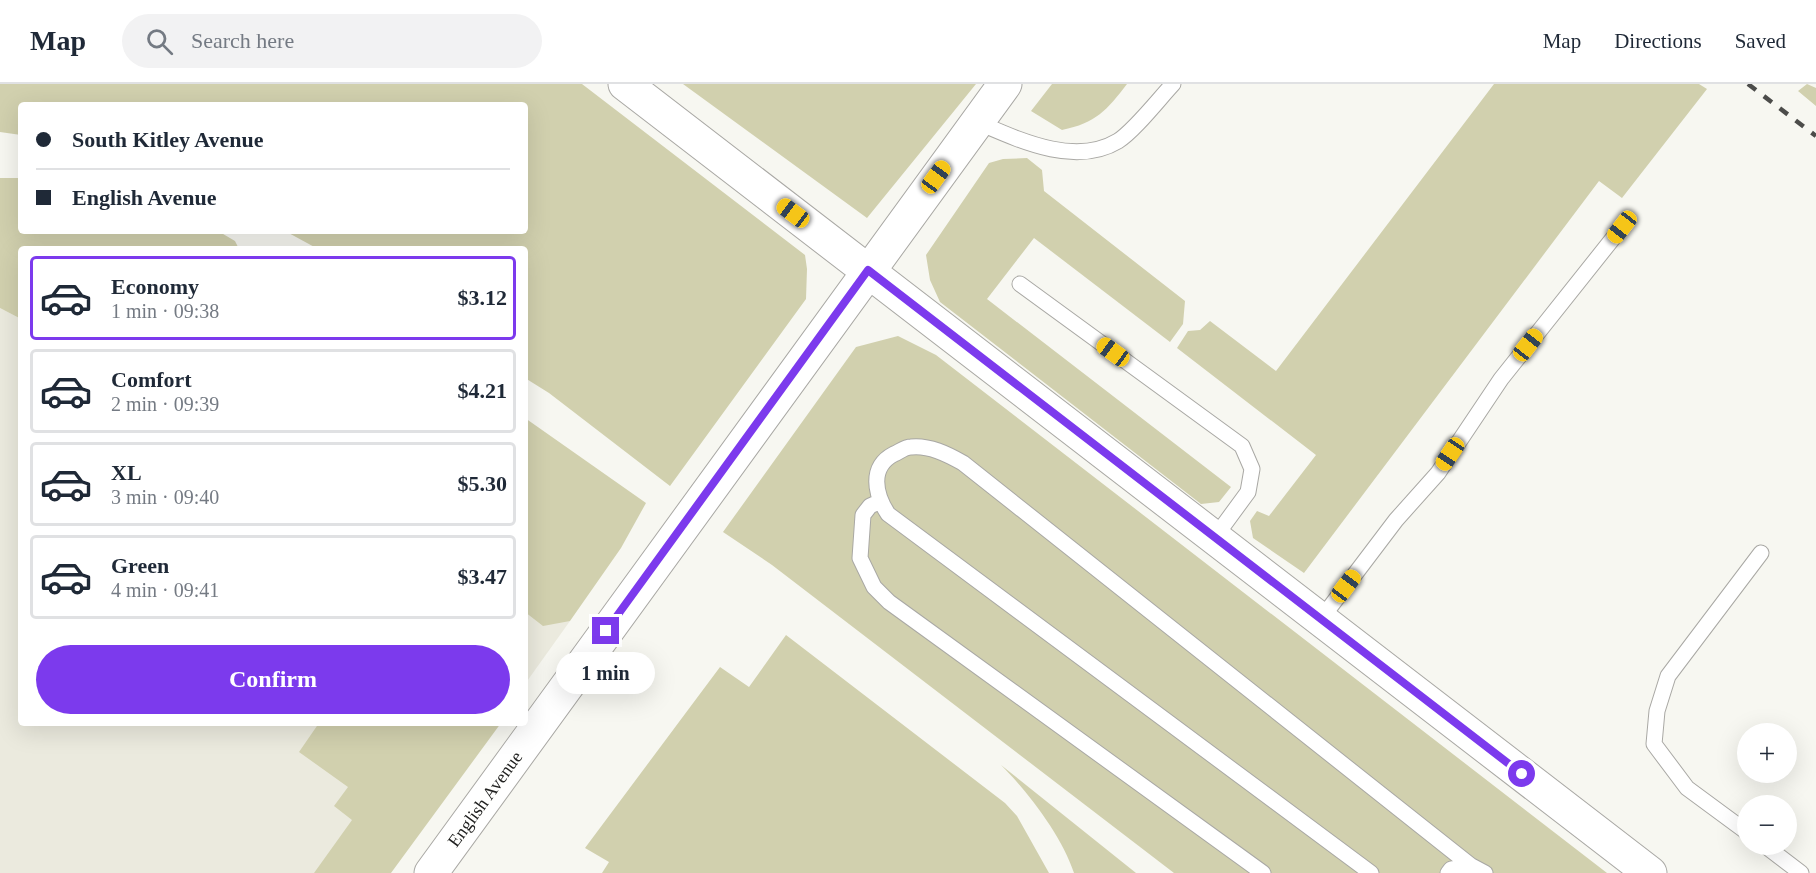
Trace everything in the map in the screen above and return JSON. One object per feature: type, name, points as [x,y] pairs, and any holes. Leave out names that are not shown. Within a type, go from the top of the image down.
[{"type":"street","points":[[625,84],[1650,873]]},
{"type":"street","name":"English Avenue","points":[[431,873],[1005,84]]},
{"type":"lane","points":[[977,122],[1023,141],[1071,151],[1097,151],[1120,140],[1173,84]]},
{"type":"lane","points":[[1321,619],[1396,520],[1438,473],[1501,379],[1622,227]]},
{"type":"lane","points":[[1020,284],[1242,446],[1252,469],[1248,492],[1215,537]]},
{"type":"lane","points":[[1371,873],[888,514],[875,485],[878,469],[886,458],[909,447],[928,447],[963,464],[1470,865],[1485,873]]},
{"type":"lane","points":[[881,501],[870,506],[863,515],[860,558],[874,587],[889,602],[1263,873]]},
{"type":"lane","points":[[1737,825],[1687,788],[1654,744],[1657,711],[1668,676],[1761,553]]},
{"type":"lane","points":[[1777,855],[1801,873]]},
{"type":"lane","points":[[1448,873],[1451,869],[1470,865]]},
{"type":"shaded area","points":[[0,308],[18,317],[18,726],[495,726],[389,873],[0,873]]},
{"type":"shaded area","points":[[528,591],[570,621],[528,680]]},
{"type":"green space","points":[[0,84],[582,84],[805,255],[806,299],[670,486],[549,393],[528,380],[528,246],[312,246],[290,234],[528,234],[528,102],[18,102],[18,135],[0,132]]},
{"type":"green space","points":[[683,84],[976,84],[867,218]]},
{"type":"green space","points":[[1052,84],[1127,84],[1100,114],[1084,124],[1062,130],[1031,111]]},
{"type":"green space","points":[[1494,84],[1699,84],[1707,89],[1622,198],[1599,181],[1304,573],[1253,538],[1250,521],[1257,511],[1269,516],[1316,455],[1177,348],[1188,331],[1200,330],[1210,321],[1276,371]]},
{"type":"green space","points":[[1807,84],[1816,88],[1816,106],[1798,91]]},
{"type":"green space","points":[[1027,158],[1042,170],[1044,191],[1185,301],[1183,324],[1170,342],[1034,238],[987,299],[1231,487],[1219,502],[1201,504],[940,302],[930,280],[926,255],[989,163],[1003,159]]},
{"type":"green space","points":[[0,178],[18,178],[18,234],[223,234],[235,241],[238,246],[18,246],[18,317],[0,308]]},
{"type":"green space","points":[[898,336],[936,355],[1607,873],[1174,873],[772,565],[723,532],[856,347]]},
{"type":"green space","points":[[528,420],[646,503],[621,548],[570,621],[543,626],[528,614]]},
{"type":"green space","points":[[786,635],[1005,803],[1017,816],[1049,873],[602,873],[609,862],[585,848],[720,667],[749,687]]},
{"type":"green space","points":[[317,726],[499,726],[391,873],[314,873],[352,820],[334,806],[348,787],[299,752]]},
{"type":"green space","points":[[1001,765],[1136,873],[1074,873],[1061,844],[1043,815]]},
{"type":"railway","points":[[1748,84],[1816,136]]},
{"type":"route","points":[[606,631],[868,270],[1522,774]]}]
